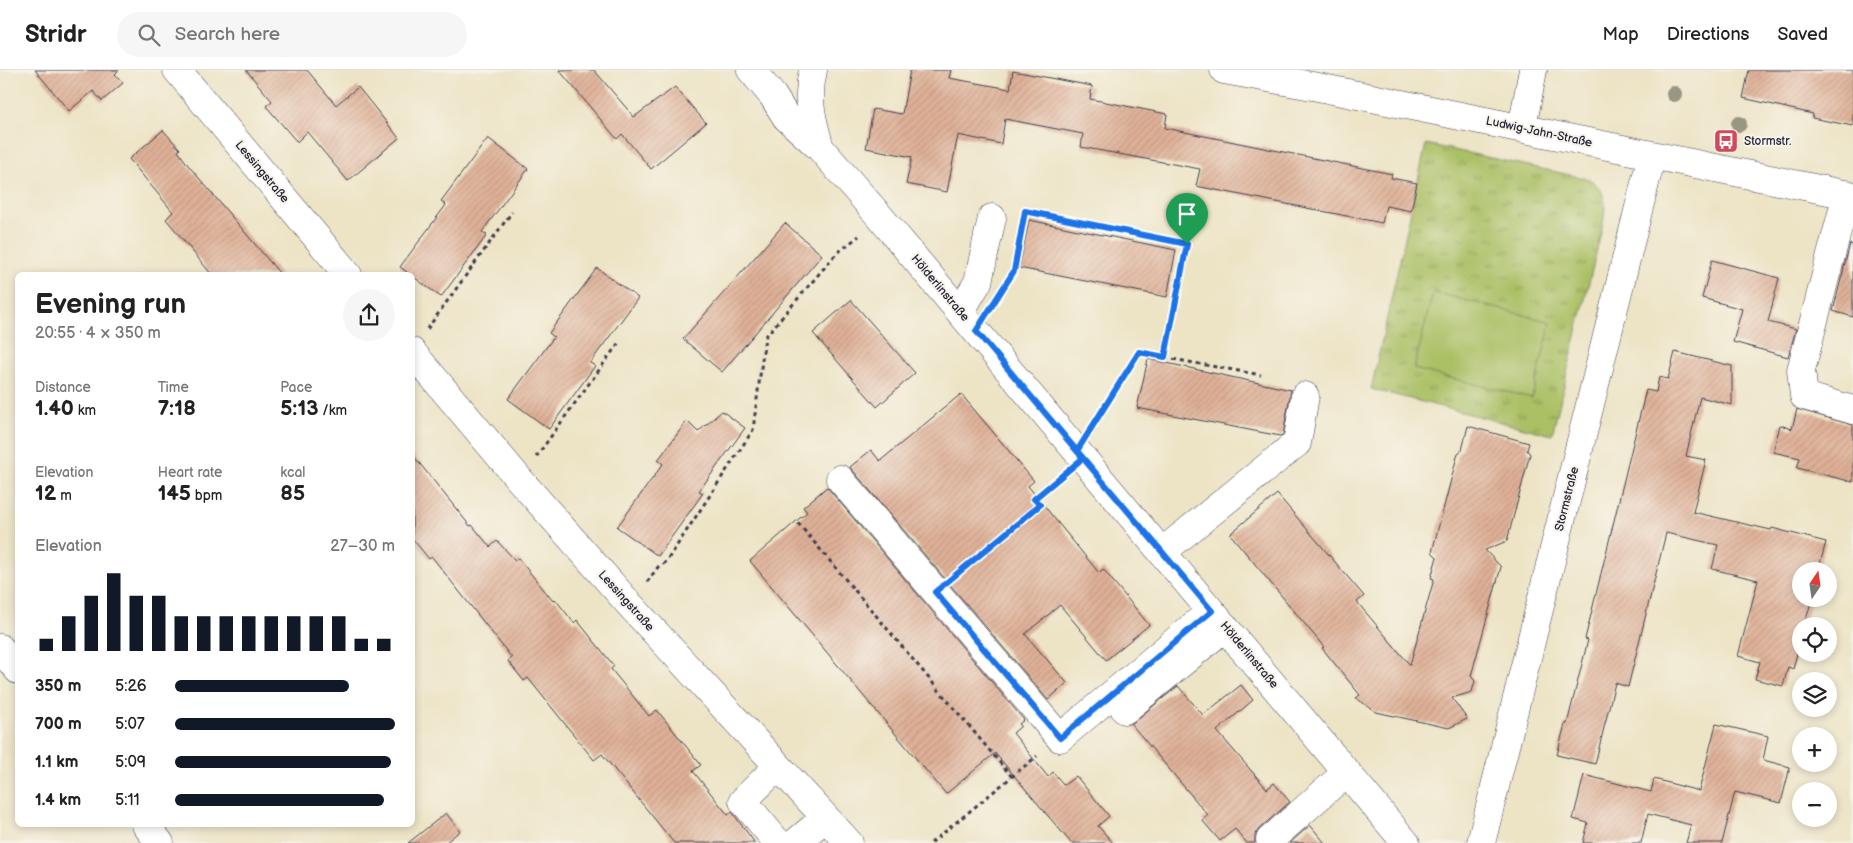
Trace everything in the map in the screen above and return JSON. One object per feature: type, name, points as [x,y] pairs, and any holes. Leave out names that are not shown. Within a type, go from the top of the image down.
[{"type":"street","name":"Lessingstraße","points":[[177,70],[345,272]]},
{"type":"street","name":"Hölderlinstraße","points":[[751,70],[773,83],[786,117],[820,148],[881,218],[1406,843]]},
{"type":"street","name":"Hölderlinstraße","points":[[813,70],[809,108],[820,148]]},
{"type":"street","name":"Ludwig-Jahn-Straße","points":[[1224,70],[1850,195]]},
{"type":"street","points":[[1522,128],[1533,70]]},
{"type":"street","name":"Stormstraße","points":[[1481,843],[1652,155]]},
{"type":"street","points":[[1850,195],[1801,370],[1801,382],[1804,396],[1853,410]]},
{"type":"street","points":[[960,312],[978,282],[992,218]]},
{"type":"street","name":"Lessingstraße","points":[[418,342],[519,480],[630,605],[849,843]]},
{"type":"street","points":[[1162,552],[1297,443],[1305,396]]},
{"type":"street","points":[[840,479],[1060,738],[1218,619]]},
{"type":"street","points":[[1125,710],[1218,619]]},
{"type":"street","points":[[0,648],[15,666]]},
{"type":"street","points":[[778,766],[743,801],[778,843]]},
{"type":"street","points":[[1270,840],[1347,772]]},
{"type":"street","points":[[795,843],[825,818]]},
{"type":"street","points":[[148,827],[160,843]]},
{"type":"path","points":[[1005,286],[1014,271],[1025,211],[1187,244],[1165,357]]},
{"type":"path","points":[[418,342],[512,212]]},
{"type":"path","points":[[630,605],[658,567],[666,562],[753,430],[765,337],[836,254],[881,218]]},
{"type":"path","points":[[519,480],[620,341]]},
{"type":"path","points":[[935,592],[1040,505],[1034,499],[1080,454],[1139,352],[1261,375]]},
{"type":"path","points":[[798,523],[1012,777]]},
{"type":"path","points":[[931,843],[1060,738]]},
{"type":"green space","points":[[1426,144],[1589,179],[1596,184],[1604,196],[1605,210],[1601,233],[1552,435],[1371,389]]},
{"type":"green space","points":[[1433,292],[1551,322],[1532,398],[1414,369]]},
{"type":"building","points":[[35,70],[119,70],[115,74],[123,83],[102,101],[93,91],[69,111]]},
{"type":"building","points":[[246,70],[307,70],[336,105],[358,87],[399,138],[348,181],[307,132],[297,142],[266,106],[272,101]]},
{"type":"building","points":[[559,70],[594,70],[634,117],[675,87],[706,123],[651,169],[622,134],[617,139]]},
{"type":"building","points":[[910,70],[951,70],[949,78],[1010,89],[1013,71],[1092,86],[1090,99],[1167,114],[1165,128],[1392,174],[1391,178],[1417,183],[1411,211],[1386,206],[1382,223],[1196,186],[1200,169],[1081,147],[1083,134],[1005,119],[1001,144],[958,135],[947,192],[906,184],[912,157],[866,148],[873,109],[902,114]]},
{"type":"building","points":[[1749,70],[1853,70],[1853,126],[1812,118],[1813,114],[1743,98]]},
{"type":"building","points":[[163,130],[180,149],[178,151],[188,165],[278,272],[210,272],[166,219],[173,212],[129,159]]},
{"type":"building","points":[[488,138],[528,169],[482,232],[487,235],[441,297],[415,278],[415,272],[407,272],[400,267],[446,205],[441,201]]},
{"type":"building","points":[[1029,220],[1176,250],[1167,297],[1019,268]]},
{"type":"building","points":[[785,223],[822,255],[722,372],[683,339]]},
{"type":"building","points":[[1850,244],[1853,245],[1853,317],[1833,311]]},
{"type":"building","points":[[1712,260],[1779,278],[1768,322],[1796,329],[1788,357],[1733,342],[1742,309],[1702,298]]},
{"type":"building","points":[[597,268],[638,298],[590,363],[595,366],[549,429],[508,399],[554,337],[549,333]]},
{"type":"building","points":[[851,300],[915,373],[877,407],[813,333]]},
{"type":"building","points":[[1675,352],[1732,366],[1732,405],[1700,397],[1686,456],[1706,460],[1693,512],[1771,530],[1772,528],[1826,542],[1820,562],[1792,562],[1792,608],[1809,608],[1807,617],[1792,617],[1792,662],[1795,662],[1793,669],[1788,667],[1783,686],[1755,679],[1760,662],[1738,656],[1758,580],[1712,569],[1718,545],[1666,533],[1628,687],[1615,683],[1595,764],[1557,755],[1565,724],[1567,724],[1588,640],[1585,639],[1646,390],[1656,392],[1659,377],[1668,379]]},
{"type":"building","points":[[1148,359],[1291,390],[1283,435],[1280,436],[1137,408]]},
{"type":"building","points":[[961,394],[1034,481],[1028,486],[1099,573],[1103,569],[1149,625],[1106,660],[1060,605],[1025,634],[1067,683],[1048,700],[850,467],[871,450],[880,461]]},
{"type":"building","points":[[1797,409],[1853,425],[1853,482],[1797,468],[1800,458],[1773,452],[1780,425],[1792,429]]},
{"type":"building","points":[[722,411],[745,428],[699,491],[703,493],[658,556],[617,527],[663,464],[658,460],[687,421],[698,432]]},
{"type":"building","points":[[1468,426],[1529,443],[1527,450],[1530,454],[1507,541],[1485,550],[1501,567],[1471,676],[1475,681],[1472,692],[1452,698],[1467,719],[1449,728],[1376,712],[1356,698],[1360,695],[1322,648],[1324,647],[1230,534],[1277,494],[1364,596],[1357,602],[1410,665],[1434,579],[1431,578],[1437,557],[1432,552],[1458,453],[1462,450]]},
{"type":"building","points":[[415,458],[470,526],[472,525],[490,547],[497,541],[515,560],[518,558],[553,601],[555,599],[574,623],[577,620],[614,666],[611,669],[649,716],[657,710],[701,765],[693,771],[728,815],[732,812],[755,843],[674,843],[602,754],[594,760],[528,678],[524,681],[508,661],[512,658],[432,557],[429,559],[415,542]]},
{"type":"building","points":[[827,487],[1024,720],[1019,724],[1021,726],[1013,733],[1048,777],[1053,772],[1064,785],[1076,776],[1109,816],[1098,826],[1113,843],[1071,843],[995,753],[946,794],[750,561],[807,512],[803,507]]},
{"type":"building","points":[[1241,685],[1253,700],[1217,731],[1267,789],[1274,783],[1290,802],[1259,829],[1255,836],[1255,843],[1247,843],[1235,829],[1220,841],[1202,820],[1208,815],[1131,724],[1178,686],[1203,715]]},
{"type":"building","points":[[1716,724],[1768,736],[1763,760],[1790,767],[1781,803],[1735,792],[1722,843],[1686,843],[1691,825],[1648,814],[1641,843],[1583,843],[1588,823],[1573,819],[1584,775],[1651,792],[1654,779],[1699,791]]},
{"type":"building","points":[[446,813],[460,831],[445,843],[408,843]]},
{"type":"building","points":[[1310,825],[1325,843],[1290,843]]},
{"type":"place","name":"Stormstr.","points":[[1726,141]]},
{"type":"route","points":[[1187,244],[1025,211],[1014,271],[976,331],[1077,451],[1083,458],[1212,611],[1060,738],[935,592],[1040,505],[1034,499],[1083,458],[1077,451],[1139,352],[1165,357],[1187,244]]}]
